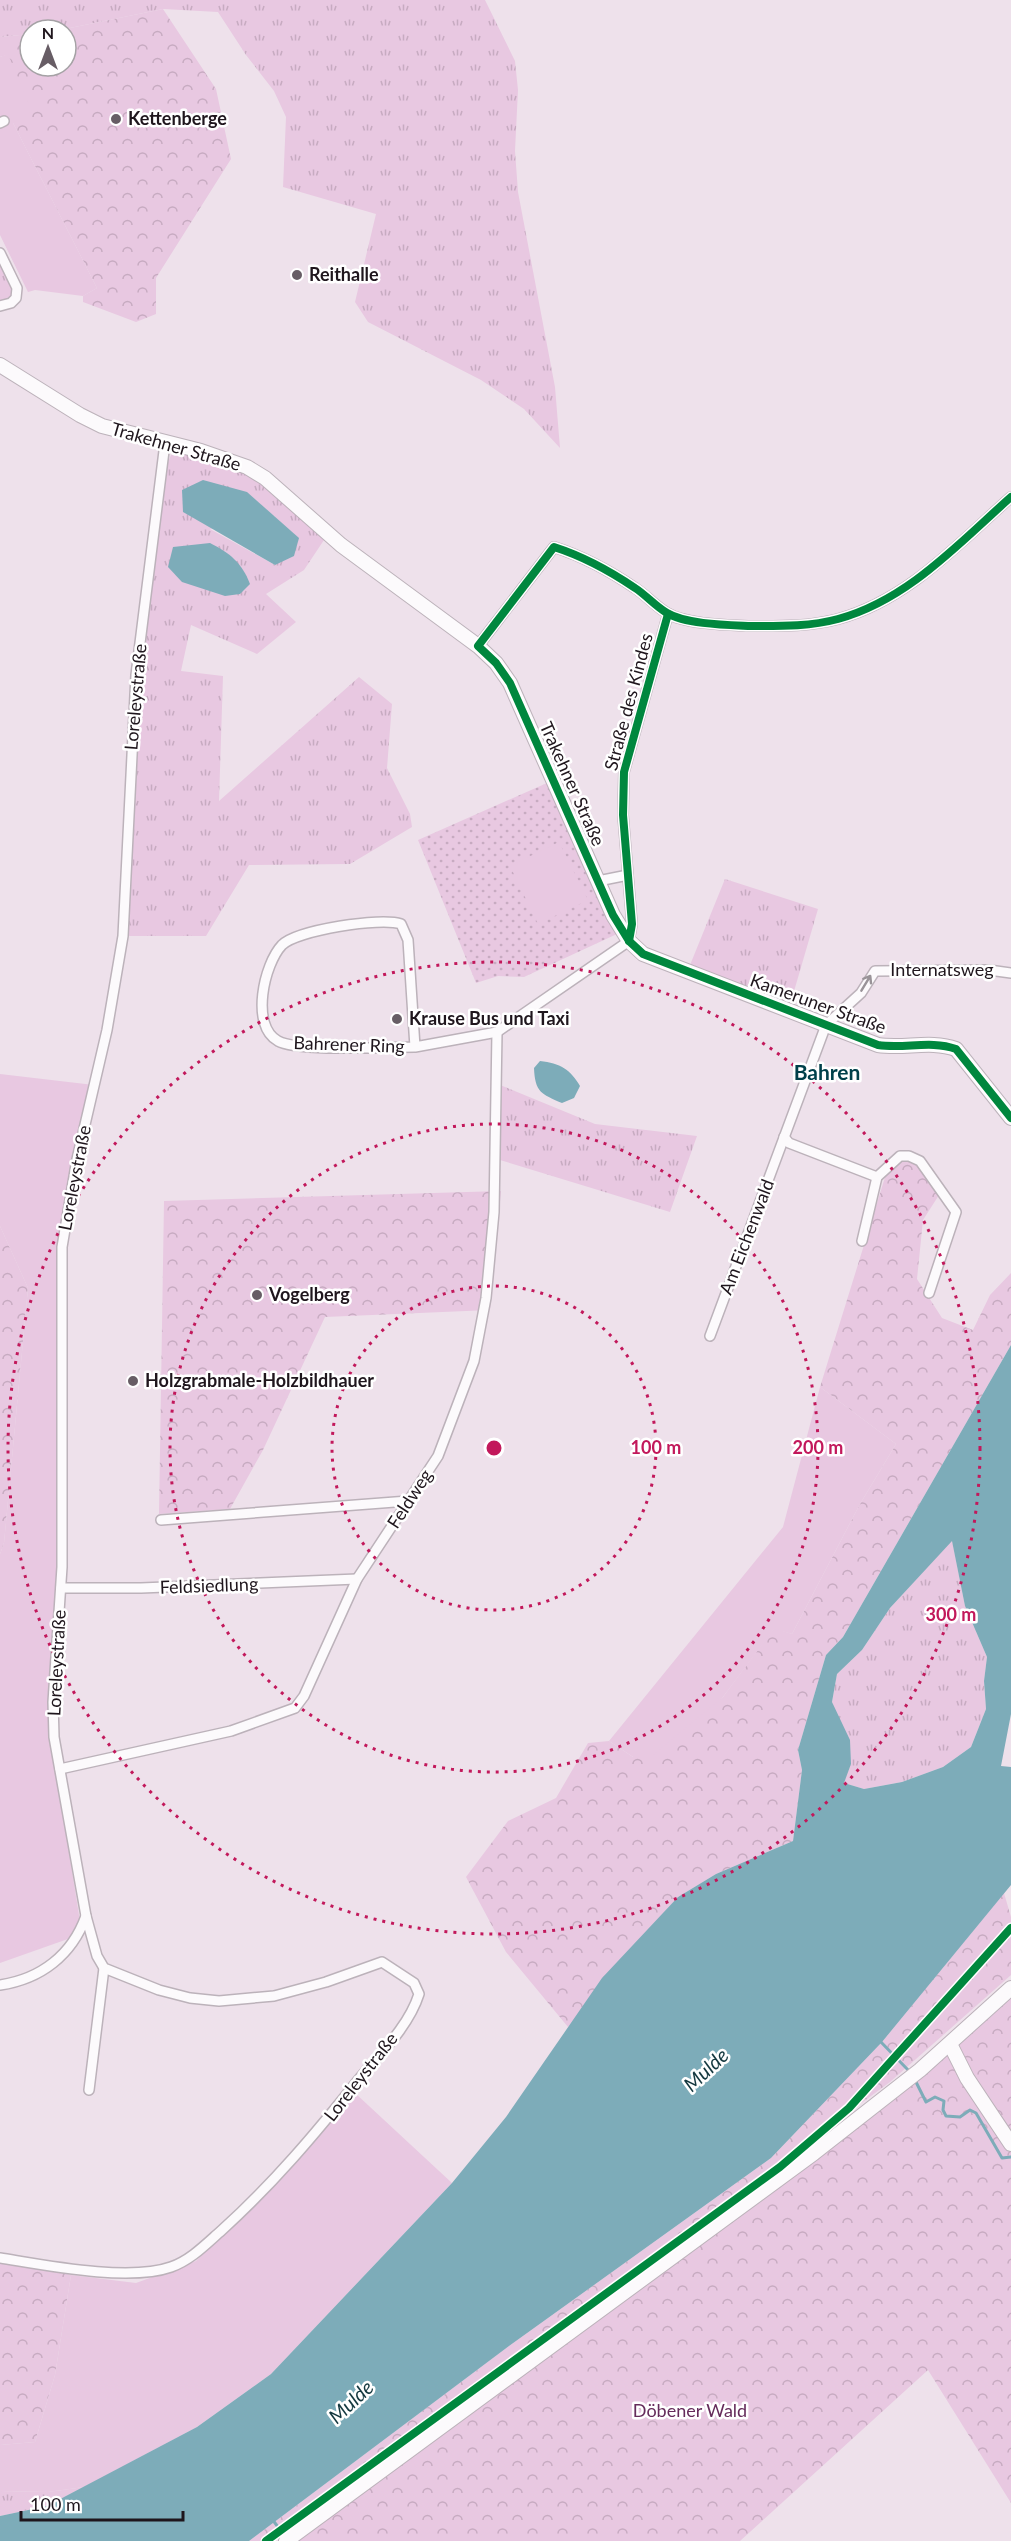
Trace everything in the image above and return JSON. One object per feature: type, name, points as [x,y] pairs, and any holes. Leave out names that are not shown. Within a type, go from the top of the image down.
[{"type":"street","points":[[0,253],[17,288],[16,298],[11,303],[0,306]]},
{"type":"street","name":"Trakehner Straße","points":[[0,365],[102,426],[222,458],[247,467],[265,478],[341,545],[478,645],[496,663],[510,683],[618,926],[629,941]]},
{"type":"street","name":"Loreleystraße","points":[[90,2090],[104,1968],[97,1956],[86,1916],[60,1769],[53,1702],[61,1588],[62,1246],[77,1159],[107,1030],[123,936],[136,675],[165,443]]},
{"type":"street","name":"Straße des Kindes","points":[[478,645],[554,547],[596,565],[636,589],[668,614],[686,619],[757,626],[812,624],[839,619],[864,610],[904,588],[938,563],[1011,497]]},
{"type":"street","name":"Straße des Kindes","points":[[629,941],[632,924],[623,815],[624,772],[668,614]]},
{"type":"street","points":[[598,881],[628,874]]},
{"type":"street","name":"Bahrener Ring","points":[[415,1047],[408,940],[401,924],[380,921],[301,935],[282,945],[272,959],[266,974],[262,1016],[268,1032],[278,1041],[291,1045],[415,1047],[497,1032],[629,941]]},
{"type":"street","name":"Kameruner Straße","points":[[629,941],[643,954],[878,1045],[899,1048],[945,1045],[956,1049],[1011,1118]]},
{"type":"street","name":"Internatsweg","points":[[826,1024],[861,993],[875,971],[989,970],[1011,974]]},
{"type":"street","name":"Am Eichenwald","points":[[710,1336],[826,1024]]},
{"type":"street","name":"Feldweg","points":[[60,1769],[231,1731],[295,1708],[317,1673],[336,1621],[357,1579],[438,1456],[474,1361],[482,1322],[494,1212],[497,1032]]},
{"type":"street","points":[[784,1137],[789,1143],[877,1177]]},
{"type":"street","points":[[862,1241],[877,1177],[900,1156],[909,1156],[920,1161],[956,1212],[929,1293]]},
{"type":"street","points":[[161,1520],[408,1501]]},
{"type":"street","name":"Feldsiedlung","points":[[61,1588],[152,1588],[357,1579]]},
{"type":"street","points":[[0,1985],[34,1974],[58,1960],[71,1947],[86,1916]]},
{"type":"street","name":"Loreleystraße","points":[[0,2258],[112,2272],[170,2268],[191,2257],[246,2208],[298,2155],[384,2049],[403,2023],[419,1994],[414,1983],[382,1962],[326,1982],[274,1996],[219,2001],[189,1998],[159,1990],[104,1968]]},
{"type":"street","points":[[286,2541],[804,2160],[920,2070],[1011,1988]]},
{"type":"street","points":[[950,2044],[967,2078],[1011,2144]]},
{"type":"green space","points":[[0,0],[485,0],[515,61],[518,90],[515,151],[518,192],[555,387],[560,448],[524,409],[481,380],[368,322],[355,302],[376,214],[283,187],[286,117],[274,91],[246,55],[218,12],[163,9],[78,26],[78,18],[18,18],[18,35],[0,37]]},
{"type":"green space","points":[[163,9],[216,89],[231,159],[156,278],[156,314],[136,322],[83,302],[83,296],[97,288],[13,123],[7,55],[0,57],[0,37],[18,35],[18,78],[78,78],[78,26]]},
{"type":"green space","points":[[8,54],[32,111],[13,123],[97,288],[83,296],[35,290],[28,292],[0,235],[0,57]]},
{"type":"green space","points":[[0,258],[12,283],[13,294],[6,301],[0,302]]},
{"type":"green space","points":[[188,453],[211,459],[248,475],[278,496],[324,540],[304,570],[266,594],[296,622],[257,654],[191,625],[181,671],[223,676],[219,801],[359,677],[392,704],[387,768],[410,814],[412,827],[350,864],[249,865],[206,936],[123,936],[142,626],[165,469],[171,455]],"holes":[[[275,516],[275,565],[210,529]]]},
{"type":"green space","points":[[547,783],[617,934],[524,977],[498,976],[476,983],[418,840]]},
{"type":"green space","points":[[559,842],[588,900],[538,924],[510,866]]},
{"type":"green space","points":[[725,879],[818,909],[790,1005],[690,965]]},
{"type":"green space","points":[[0,1074],[94,1085],[59,1263],[64,1591],[54,1758],[82,1934],[0,1963],[0,1554],[4,1543],[28,1288],[0,1226]]},
{"type":"green space","points":[[500,1085],[595,1124],[697,1136],[670,1212],[500,1160]]},
{"type":"green space","points":[[909,1160],[919,1167],[939,1195],[923,1220],[917,1279],[942,1318],[973,1330],[990,1295],[1011,1273],[1011,1345],[843,1637],[826,1655],[798,1750],[802,1770],[793,1841],[716,1874],[678,1897],[568,2027],[506,1952],[466,1877],[508,1821],[556,1798],[588,1743],[609,1741],[633,1757],[723,1697],[774,1628],[792,1634],[860,1504],[896,1444],[820,1387],[886,1174],[899,1163]]},
{"type":"green space","points":[[501,1191],[490,1310],[325,1317],[263,1450],[230,1509],[159,1514],[164,1201]]},
{"type":"green space","points":[[0,1226],[28,1288],[4,1543],[0,1554]]},
{"type":"green space","points":[[820,1387],[896,1444],[860,1504],[792,1634],[774,1629],[723,1697],[651,1757],[633,1757],[609,1741],[783,1527]]},
{"type":"green space","points":[[952,1540],[965,1606],[987,1657],[984,1681],[986,1709],[971,1747],[943,1767],[902,1782],[864,1789],[843,1783],[851,1764],[832,1702],[837,1674],[862,1650],[890,1608]]},
{"type":"green space","points":[[1004,1893],[1011,1917],[1011,1975],[890,2082],[268,2541],[249,2541],[509,2346],[771,2158],[882,2042]]},
{"type":"green space","name":"Döbener Wald","points":[[1011,1995],[1011,2503],[928,2370],[740,2541],[295,2541]]},
{"type":"green space","points":[[355,2093],[452,2183],[271,2374],[197,2427],[84,2487],[48,2492],[0,2491],[0,2445],[35,2442],[55,2375],[71,2275],[136,2283],[196,2261]]},
{"type":"green space","points":[[0,2257],[71,2275],[55,2375],[35,2442],[0,2445]]},
{"type":"green space","points":[[84,2487],[47,2506],[0,2516],[0,2491],[48,2492]]},
{"type":"water","points":[[203,480],[247,492],[299,538],[294,556],[275,565],[183,512],[182,490]]},
{"type":"water","points":[[210,543],[229,555],[243,570],[250,584],[240,594],[225,596],[182,582],[168,567],[173,547]]},
{"type":"water","points":[[540,1061],[564,1068],[573,1076],[580,1086],[574,1098],[562,1103],[540,1091],[534,1068]]},
{"type":"water","name":"Mulde","points":[[1011,1345],[1011,1714],[1001,1766],[1011,1767],[1011,1885],[882,2042],[771,2158],[509,2346],[249,2541],[0,2541],[0,2516],[47,2506],[197,2427],[271,2374],[452,2183],[506,2117],[602,1978],[678,1897],[716,1874],[793,1841],[802,1770],[798,1750],[826,1655],[843,1637]],"holes":[[[952,1541],[965,1606],[987,1657],[984,1681],[986,1709],[971,1747],[943,1767],[902,1782],[864,1789],[844,1783],[851,1764],[850,1740],[832,1702],[837,1674],[862,1650],[890,1608]]]},
{"type":"waterway","points":[[879,2040],[910,2072]]},
{"type":"waterway","points":[[915,2080],[926,2102],[935,2097],[944,2101],[943,2110],[946,2116],[960,2117],[970,2110],[976,2113],[1002,2158],[1011,2157]]},
{"type":"waterway","points":[[272,2519],[278,2527]]},
{"type":"cycle path","points":[[1011,497],[952,551],[910,584],[863,610],[827,622],[804,625],[748,626],[684,620],[663,610],[635,588],[606,570],[554,547],[478,646],[496,663],[510,683],[613,915],[629,941],[643,954],[878,1045],[937,1045],[956,1049],[1011,1118]]},
{"type":"cycle path","points":[[629,941],[632,924],[623,815],[624,772],[668,614]]},
{"type":"cycle path","points":[[266,2541],[780,2167],[849,2108],[1011,1928]]},
{"type":"place","name":"Kettenberge","points":[[116,119]]},
{"type":"place","name":"Reithalle","points":[[297,275]]},
{"type":"place","name":"Krause Bus und Taxi","points":[[397,1019]]},
{"type":"place","name":"Vogelberg","points":[[257,1295]]},
{"type":"place","name":"Holzgrabmale-Holzbildhauer","points":[[133,1381]]},
{"type":"district","name":"Bahren","points":[[827,1073]]}]
